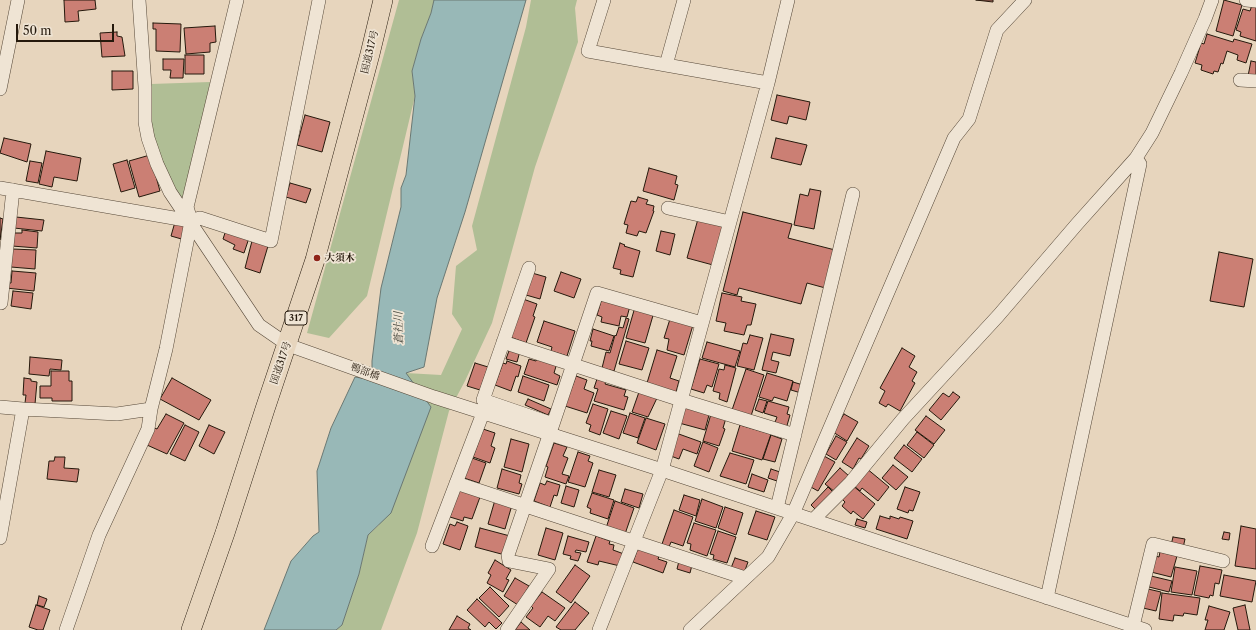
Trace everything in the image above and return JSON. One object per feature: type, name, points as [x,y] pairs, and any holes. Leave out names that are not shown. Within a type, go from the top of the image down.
[{"type":"highway","name":"国道317号","points":[[191,630],[225,533],[265,410],[291,346],[370,54],[383,0]]},
{"type":"street","points":[[0,90],[18,0]]},
{"type":"street","name":"鴨部橋","points":[[139,0],[145,87],[145,122],[156,164],[170,192],[191,221],[203,242],[259,325],[291,346],[434,397],[483,413],[551,429]]},
{"type":"street","points":[[66,630],[99,535],[148,429],[151,409],[166,349],[191,221],[187,208],[237,0]]},
{"type":"street","points":[[1,303],[6,189],[191,221],[200,218],[271,242],[319,0]]},
{"type":"street","points":[[604,0],[588,51],[768,83]]},
{"type":"street","points":[[666,65],[684,0]]},
{"type":"street","points":[[599,630],[662,470],[768,83],[788,0]]},
{"type":"street","points":[[690,630],[768,557],[794,514],[954,138],[969,119],[997,30],[1025,0]]},
{"type":"street","points":[[813,520],[851,482],[903,419],[998,316],[1136,158],[1152,133],[1181,73],[1212,0]]},
{"type":"street","points":[[1246,0],[1256,2]]},
{"type":"street","points":[[1240,80],[1256,81]]},
{"type":"street","points":[[1047,598],[1140,164],[1136,158]]},
{"type":"street","points":[[777,508],[853,194]]},
{"type":"street","points":[[668,208],[730,222]]},
{"type":"street","points":[[529,268],[482,400],[551,429],[662,470],[1139,628],[1153,544],[1223,561]]},
{"type":"street","points":[[507,630],[549,569],[509,561],[508,555],[597,293],[702,324]]},
{"type":"street","points":[[503,342],[681,400],[795,434]]},
{"type":"street","points":[[0,407],[116,414],[151,409]]},
{"type":"street","points":[[0,538],[23,409]]},
{"type":"street","points":[[432,546],[483,413]]},
{"type":"street","points":[[456,483],[745,578]]},
{"type":"green space","points":[[399,0],[434,0],[412,71],[415,96],[367,296],[329,338],[307,333]]},
{"type":"green space","points":[[531,0],[577,0],[575,8],[578,42],[535,167],[492,323],[465,381],[449,411],[417,533],[381,630],[336,630],[342,625],[359,574],[368,535],[379,525],[406,373],[441,375],[462,329],[452,314],[456,266],[477,250],[472,226],[526,27]]},
{"type":"green space","points":[[210,82],[185,203],[169,178],[147,122],[151,84]]},
{"type":"water","name":"蒼社川","points":[[434,0],[526,0],[465,212],[437,298],[424,367],[406,373],[431,407],[391,513],[368,535],[359,574],[342,625],[336,630],[264,630],[291,561],[313,536],[319,532],[317,471],[331,428],[355,377],[372,380],[372,361],[381,288],[401,207],[401,188],[406,175],[415,96],[412,71]]},
{"type":"building","points":[[64,0],[95,0],[96,9],[78,11],[79,21],[65,22]]},
{"type":"building","points":[[976,0],[993,0],[993,2]]},
{"type":"building","points":[[1224,0],[1242,5],[1233,36],[1216,31]]},
{"type":"building","points":[[1253,2],[1256,3],[1256,41],[1240,36],[1241,32],[1236,30],[1243,9],[1250,11]]},
{"type":"building","points":[[153,23],[181,24],[180,52],[156,51],[156,29],[153,29]]},
{"type":"building","points":[[215,26],[216,42],[210,43],[210,52],[186,54],[184,28]]},
{"type":"building","points":[[117,32],[117,36],[122,37],[125,56],[102,57],[100,33]]},
{"type":"building","points":[[1207,34],[1233,42],[1234,39],[1252,44],[1246,63],[1237,60],[1238,55],[1227,51],[1223,64],[1221,63],[1218,72],[1214,71],[1213,74],[1201,70],[1202,65],[1195,63],[1201,43],[1204,44]]},
{"type":"building","points":[[185,55],[204,55],[204,74],[185,74]]},
{"type":"building","points":[[163,59],[184,59],[183,78],[170,78],[171,70],[163,70]]},
{"type":"building","points":[[1251,61],[1256,62],[1256,77],[1248,76]]},
{"type":"building","points":[[112,71],[133,71],[133,89],[112,90]]},
{"type":"building","points":[[777,95],[810,102],[806,120],[789,116],[787,124],[771,120]]},
{"type":"building","points":[[305,115],[330,122],[322,152],[297,145]]},
{"type":"building","points":[[4,138],[31,144],[27,162],[0,153]]},
{"type":"building","points":[[776,138],[807,145],[801,165],[771,158]]},
{"type":"building","points":[[46,151],[81,158],[77,181],[54,177],[52,187],[39,184]]},
{"type":"building","points":[[150,155],[160,191],[139,197],[129,161]]},
{"type":"building","points":[[127,160],[135,188],[121,192],[113,164]]},
{"type":"building","points":[[30,161],[42,163],[38,183],[26,181]]},
{"type":"building","points":[[649,168],[677,176],[675,184],[678,185],[674,200],[643,191]]},
{"type":"building","points":[[290,183],[311,189],[306,203],[286,197]]},
{"type":"building","points":[[810,189],[821,191],[814,229],[794,225],[800,194],[808,196]]},
{"type":"building","points":[[638,197],[648,200],[646,204],[654,206],[654,211],[646,233],[639,231],[637,236],[626,233],[628,225],[624,224],[631,201],[636,202]]},
{"type":"building","points":[[743,212],[792,224],[788,238],[839,251],[829,289],[807,283],[801,304],[739,288],[737,295],[723,291]]},
{"type":"building","points":[[16,217],[44,220],[42,231],[14,228]]},
{"type":"building","points":[[0,218],[3,219],[0,240]]},
{"type":"building","points":[[698,219],[724,226],[713,265],[687,258]]},
{"type":"building","points":[[175,222],[189,226],[185,240],[171,236]]},
{"type":"building","points":[[22,230],[38,232],[37,248],[12,246],[14,233],[22,233]]},
{"type":"building","points":[[226,230],[249,238],[244,253],[233,249],[235,245],[223,239]]},
{"type":"building","points":[[661,231],[675,234],[670,255],[656,251]]},
{"type":"building","points":[[252,241],[268,246],[260,273],[245,268]]},
{"type":"building","points":[[620,243],[625,245],[624,246],[640,251],[633,277],[620,274],[621,270],[613,268]]},
{"type":"building","points":[[12,249],[36,250],[35,269],[11,267]]},
{"type":"building","points":[[1219,252],[1253,259],[1244,307],[1210,301]]},
{"type":"building","points":[[12,271],[36,273],[34,291],[6,288],[7,283],[11,283]]},
{"type":"building","points":[[561,272],[581,279],[574,298],[554,291]]},
{"type":"building","points":[[532,273],[546,277],[540,299],[526,295]]},
{"type":"building","points":[[13,291],[33,293],[31,309],[11,306]]},
{"type":"building","points":[[722,293],[742,297],[741,301],[756,304],[751,325],[747,325],[744,335],[724,331],[726,323],[716,321]]},
{"type":"building","points":[[602,298],[630,306],[627,317],[621,316],[619,326],[601,322],[602,317],[597,315]]},
{"type":"building","points":[[523,299],[537,304],[533,316],[535,317],[526,343],[510,337]]},
{"type":"building","points":[[635,307],[654,312],[645,343],[626,338]]},
{"type":"building","points":[[626,318],[629,319],[614,371],[602,368],[606,352],[610,353],[615,335],[616,336],[619,327],[623,328]]},
{"type":"building","points":[[670,319],[693,325],[684,355],[667,350],[669,339],[664,338]]},
{"type":"building","points":[[544,321],[575,331],[567,356],[551,351],[552,347],[537,342]]},
{"type":"building","points":[[593,329],[614,336],[609,351],[591,346],[592,341],[590,341]]},
{"type":"building","points":[[771,334],[794,339],[790,356],[773,352],[771,360],[779,362],[776,373],[762,370]]},
{"type":"building","points":[[750,335],[763,338],[754,370],[737,366],[743,343],[747,344]]},
{"type":"building","points":[[626,341],[649,348],[642,370],[619,364]]},
{"type":"building","points":[[707,342],[740,351],[735,367],[702,358]]},
{"type":"building","points":[[510,348],[520,351],[517,362],[506,359]]},
{"type":"building","points":[[902,348],[915,356],[909,367],[917,372],[912,381],[915,383],[900,411],[888,404],[886,407],[879,403],[885,391],[880,388]]},
{"type":"building","points":[[657,350],[677,356],[670,378],[679,381],[676,392],[647,383]]},
{"type":"building","points":[[30,357],[62,360],[61,370],[50,369],[49,376],[29,374]]},
{"type":"building","points":[[538,357],[557,363],[554,373],[560,376],[557,385],[524,374],[529,359],[536,361]]},
{"type":"building","points":[[700,359],[719,364],[712,387],[707,385],[704,393],[691,389]]},
{"type":"building","points":[[507,361],[521,366],[518,377],[516,376],[511,391],[495,385],[503,363],[506,364]]},
{"type":"building","points":[[475,363],[488,367],[480,390],[467,386]]},
{"type":"building","points":[[725,365],[736,368],[727,402],[719,399],[720,393],[713,391],[719,369],[724,370]]},
{"type":"building","points":[[746,369],[764,375],[751,416],[732,410]]},
{"type":"building","points":[[51,371],[69,371],[69,381],[72,381],[72,401],[52,401],[52,398],[40,398],[40,386],[51,386]]},
{"type":"building","points":[[767,373],[793,381],[787,401],[774,397],[772,401],[759,397]]},
{"type":"building","points":[[523,376],[549,385],[544,401],[518,392]]},
{"type":"building","points":[[576,376],[587,380],[584,389],[594,393],[587,413],[565,406]]},
{"type":"building","points":[[598,376],[607,379],[605,384],[626,390],[624,396],[628,397],[624,410],[594,401],[598,389],[594,388]]},
{"type":"building","points":[[24,378],[37,382],[35,404],[25,403],[26,395],[23,395]]},
{"type":"building","points":[[172,378],[211,400],[199,420],[160,399]]},
{"type":"building","points":[[793,382],[803,385],[801,393],[791,390]]},
{"type":"building","points":[[639,392],[657,398],[648,417],[632,412]]},
{"type":"building","points":[[953,392],[960,397],[941,420],[929,410],[943,393],[949,397]]},
{"type":"building","points":[[528,399],[551,409],[548,415],[525,405]]},
{"type":"building","points":[[759,399],[767,401],[763,413],[755,410]]},
{"type":"building","points":[[768,401],[789,407],[787,414],[790,415],[786,429],[774,425],[777,417],[764,413]]},
{"type":"building","points":[[593,404],[608,409],[600,435],[589,431],[591,425],[586,423]]},
{"type":"building","points":[[684,405],[709,415],[705,430],[679,423]]},
{"type":"building","points":[[611,411],[627,416],[619,439],[603,433]]},
{"type":"building","points":[[630,413],[645,418],[638,438],[623,433]]},
{"type":"building","points":[[166,414],[184,423],[167,454],[147,445],[152,427],[157,429]]},
{"type":"building","points":[[711,414],[726,418],[723,428],[725,429],[719,446],[703,441]]},
{"type":"building","points":[[844,414],[858,422],[847,441],[833,432]]},
{"type":"building","points":[[926,416],[945,430],[934,444],[915,430]]},
{"type":"building","points":[[646,418],[665,424],[656,450],[637,443]]},
{"type":"building","points":[[185,425],[199,432],[185,461],[170,454]]},
{"type":"building","points":[[209,425],[225,432],[214,454],[199,446]]},
{"type":"building","points":[[740,425],[771,434],[762,460],[732,451]]},
{"type":"building","points":[[483,429],[495,433],[491,446],[495,448],[490,463],[473,457]]},
{"type":"building","points":[[917,432],[934,445],[924,458],[907,445]]},
{"type":"building","points":[[676,433],[701,442],[697,454],[683,449],[679,459],[668,455]]},
{"type":"building","points":[[771,435],[782,439],[775,462],[763,459]]},
{"type":"building","points":[[836,436],[847,442],[836,460],[826,454]]},
{"type":"building","points":[[857,438],[869,446],[861,459],[859,458],[853,469],[842,462]]},
{"type":"building","points":[[511,439],[529,444],[522,472],[504,467]]},
{"type":"building","points":[[703,442],[718,448],[709,472],[694,466]]},
{"type":"building","points":[[554,443],[567,447],[563,456],[568,458],[562,474],[569,476],[566,484],[545,477],[548,467],[546,466]]},
{"type":"building","points":[[904,445],[922,459],[912,472],[894,458]]},
{"type":"building","points":[[578,452],[590,456],[588,461],[593,463],[585,487],[568,482]]},
{"type":"building","points":[[730,453],[754,460],[746,484],[720,476]]},
{"type":"building","points":[[824,456],[835,462],[818,491],[809,486]]},
{"type":"building","points":[[55,457],[65,457],[64,468],[79,469],[77,482],[47,479],[49,461],[54,461]]},
{"type":"building","points":[[472,458],[486,463],[479,483],[464,478]]},
{"type":"building","points":[[893,465],[908,477],[896,490],[882,478]]},
{"type":"building","points":[[840,468],[849,476],[835,492],[825,484]]},
{"type":"building","points":[[866,468],[889,487],[878,501],[862,488],[860,491],[853,485]]},
{"type":"building","points":[[502,469],[521,475],[519,483],[522,484],[519,494],[497,488]]},
{"type":"building","points":[[771,469],[783,473],[780,482],[768,478]]},
{"type":"building","points":[[599,470],[616,475],[609,497],[592,492]]},
{"type":"building","points":[[752,474],[768,480],[764,492],[748,487]]},
{"type":"building","points":[[547,481],[560,485],[557,496],[554,495],[550,507],[534,501],[540,483],[545,485]]},
{"type":"building","points":[[852,485],[875,504],[863,519],[853,511],[851,514],[842,506],[845,502],[841,498]]},
{"type":"building","points":[[566,486],[579,490],[574,507],[561,503]]},
{"type":"building","points":[[828,487],[834,493],[817,511],[811,505]]},
{"type":"building","points":[[905,487],[920,492],[913,511],[909,510],[908,513],[897,509]]},
{"type":"building","points":[[625,489],[643,494],[639,508],[621,502]]},
{"type":"building","points":[[459,490],[480,497],[472,519],[464,517],[463,521],[450,517]]},
{"type":"building","points":[[592,493],[614,500],[608,519],[590,513],[591,509],[587,507]]},
{"type":"building","points":[[684,495],[700,500],[696,516],[679,510]]},
{"type":"building","points":[[702,499],[723,507],[716,528],[695,521]]},
{"type":"building","points":[[495,500],[512,505],[505,529],[488,524]]},
{"type":"building","points":[[615,501],[634,508],[625,534],[606,528]]},
{"type":"building","points":[[725,507],[743,513],[736,535],[718,528]]},
{"type":"building","points":[[674,510],[693,517],[683,546],[671,542],[669,547],[662,544]]},
{"type":"building","points":[[756,511],[775,517],[767,540],[748,534]]},
{"type":"building","points":[[880,516],[890,519],[890,516],[899,519],[900,517],[913,521],[907,539],[876,529]]},
{"type":"building","points":[[857,519],[867,522],[865,528],[855,525]]},
{"type":"building","points":[[457,522],[468,526],[460,550],[443,544],[450,524],[455,526]]},
{"type":"building","points":[[694,523],[716,530],[707,556],[690,550],[691,544],[687,543]]},
{"type":"building","points":[[1241,526],[1256,529],[1256,569],[1235,566]]},
{"type":"building","points":[[480,528],[510,536],[505,555],[475,547]]},
{"type":"building","points":[[546,528],[563,533],[555,560],[538,555]]},
{"type":"building","points":[[718,531],[736,537],[727,563],[713,559],[714,555],[710,554]]},
{"type":"building","points":[[1224,532],[1230,533],[1229,540],[1222,539]]},
{"type":"building","points":[[568,536],[589,542],[586,552],[576,550],[575,552],[581,553],[578,561],[570,559],[571,556],[563,554]]},
{"type":"building","points":[[596,536],[610,541],[609,544],[614,545],[613,550],[624,554],[620,566],[599,561],[598,565],[587,562]]},
{"type":"building","points":[[1173,537],[1185,539],[1183,548],[1171,545]]},
{"type":"building","points":[[638,548],[659,556],[658,559],[667,562],[663,573],[633,562]]},
{"type":"building","points":[[1160,552],[1177,556],[1171,577],[1151,572],[1155,556],[1159,557]]},
{"type":"building","points":[[735,558],[748,562],[744,573],[731,568]]},
{"type":"building","points":[[495,560],[511,570],[506,579],[509,580],[503,592],[487,583],[491,575],[488,573]]},
{"type":"building","points":[[679,561],[692,565],[690,573],[677,569]]},
{"type":"building","points":[[575,565],[590,576],[571,603],[556,592]]},
{"type":"building","points":[[1200,566],[1222,570],[1219,584],[1215,583],[1213,596],[1210,595],[1209,598],[1194,595]]},
{"type":"building","points":[[1175,567],[1197,571],[1192,595],[1171,592]]},
{"type":"building","points":[[1224,575],[1256,581],[1252,602],[1220,596]]},
{"type":"building","points":[[1151,576],[1172,581],[1169,592],[1149,587]]},
{"type":"building","points":[[515,578],[529,586],[518,605],[504,596]]},
{"type":"building","points":[[490,587],[509,606],[499,617],[479,598]]},
{"type":"building","points":[[1148,589],[1161,592],[1156,611],[1143,608]]},
{"type":"building","points":[[542,592],[565,608],[555,621],[548,616],[540,627],[526,617],[533,608],[531,606]]},
{"type":"building","points":[[1162,593],[1200,598],[1197,615],[1184,613],[1183,616],[1174,615],[1173,621],[1159,619]]},
{"type":"building","points":[[39,596],[47,599],[44,607],[37,605]]},
{"type":"building","points":[[477,599],[502,623],[496,629],[489,622],[485,627],[467,610]]},
{"type":"building","points":[[575,602],[589,613],[575,630],[561,630],[556,627]]},
{"type":"building","points":[[36,605],[50,610],[43,630],[29,627]]},
{"type":"building","points":[[1245,605],[1250,630],[1238,630],[1233,608]]},
{"type":"building","points":[[1209,606],[1230,612],[1224,630],[1205,630],[1208,620],[1205,620]]},
{"type":"building","points":[[457,616],[470,624],[468,628],[471,630],[449,630]]},
{"type":"building","points":[[521,622],[530,630],[515,630]]},
{"type":"place","name":"大須木","points":[[317,258]]}]
